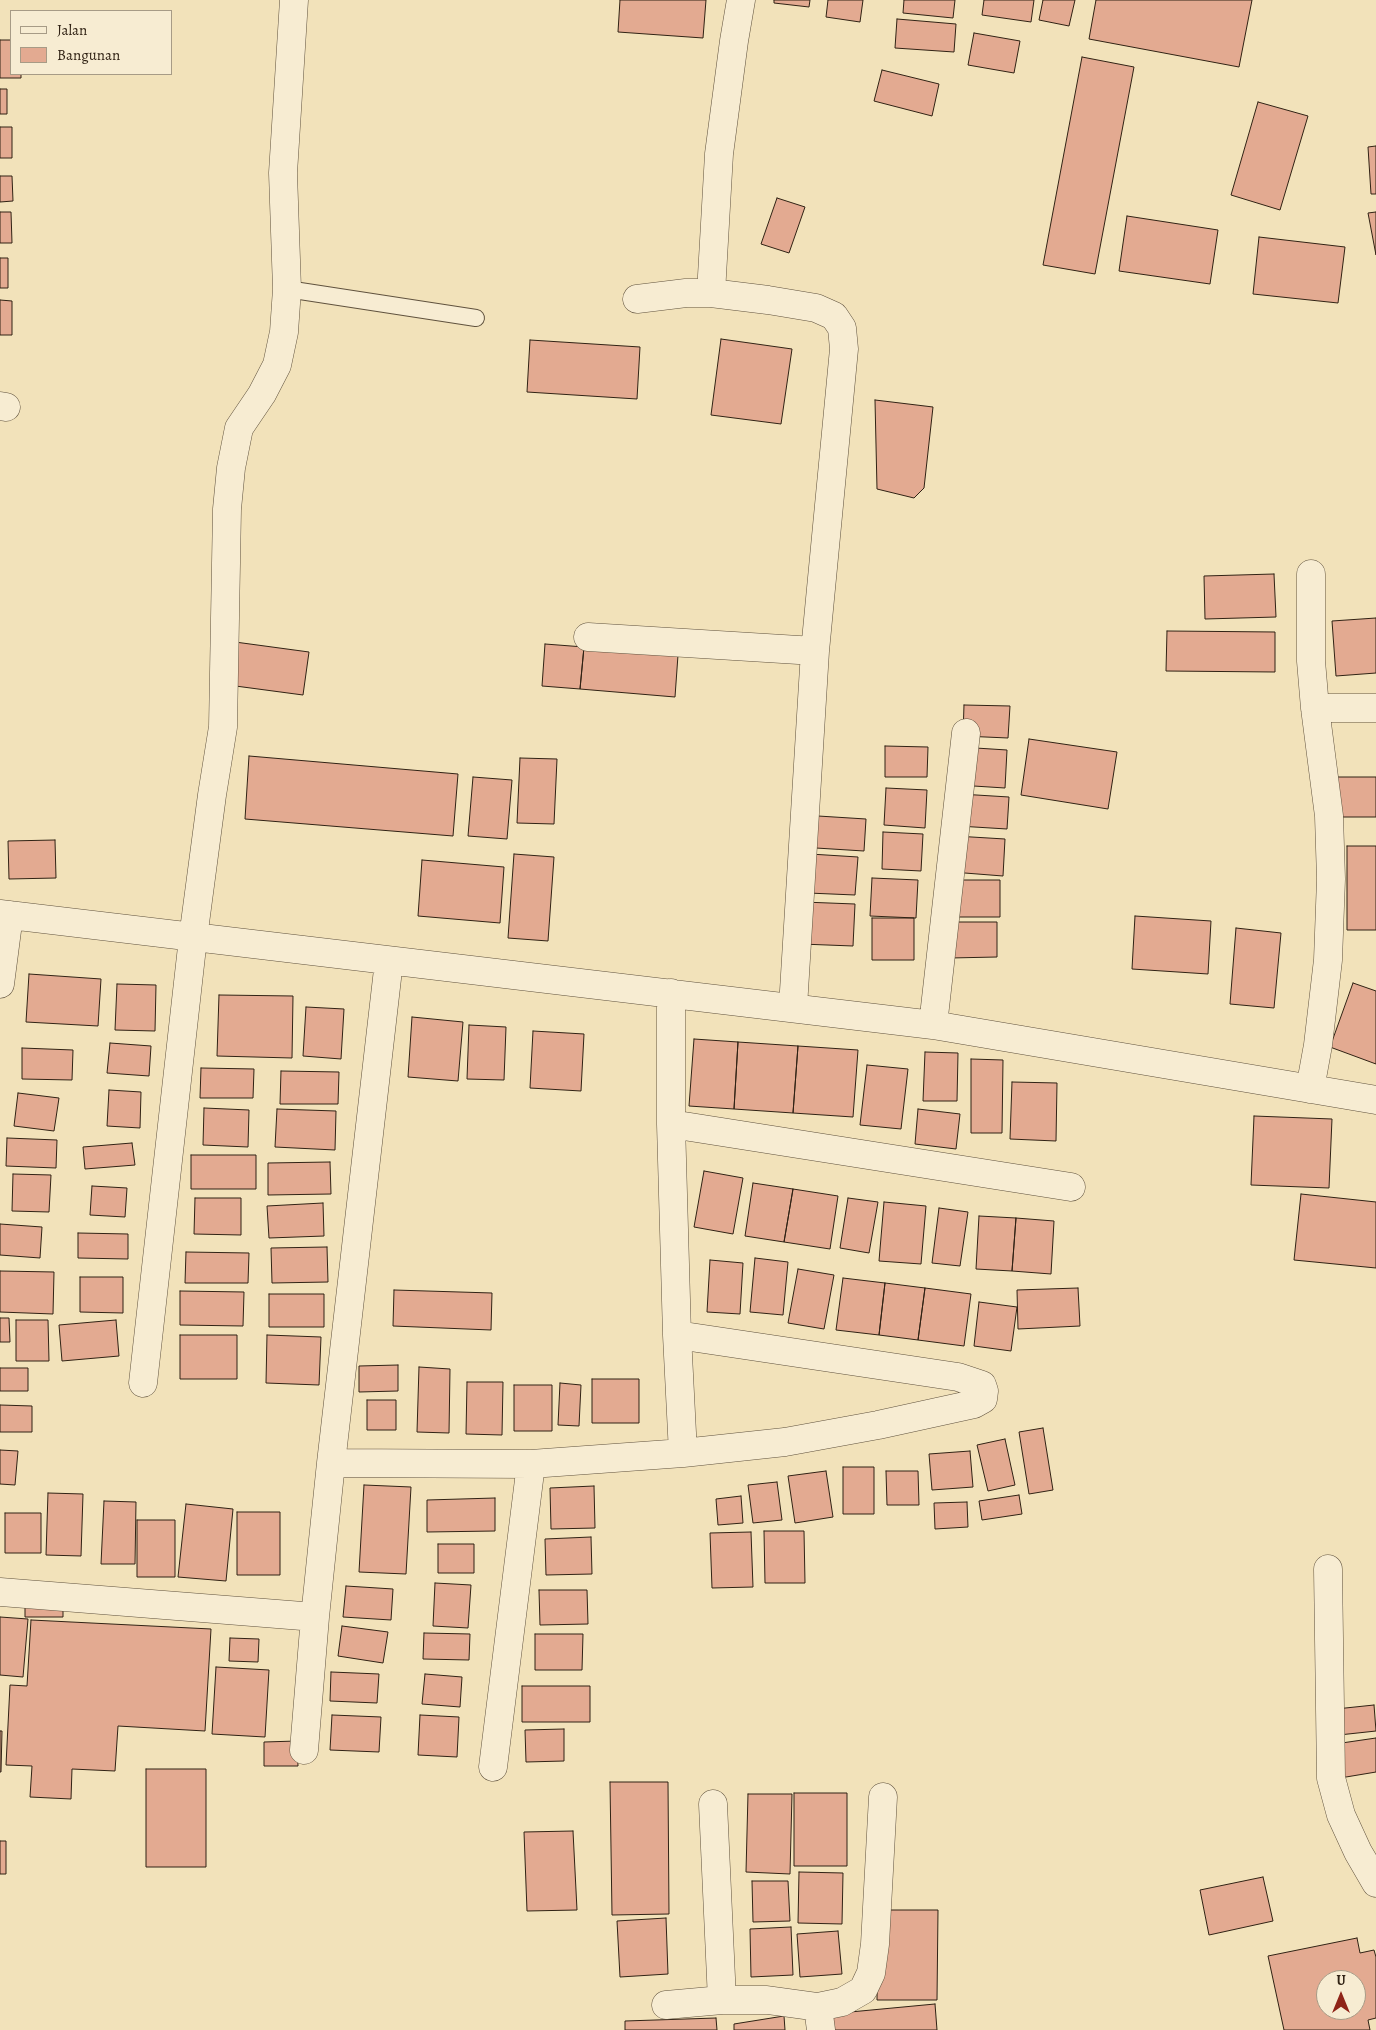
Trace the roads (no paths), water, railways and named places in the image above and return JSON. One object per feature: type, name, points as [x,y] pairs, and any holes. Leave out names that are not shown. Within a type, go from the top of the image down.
[{"type":"street","points":[[143,1383],[193,938],[223,727],[227,509],[231,468],[239,428],[262,394],[277,365],[284,332],[287,289],[283,173],[294,0]]},
{"type":"street","points":[[711,294],[719,154],[741,0]]},
{"type":"street","points":[[637,299],[678,294],[711,294],[816,308],[834,316],[842,328],[844,349],[815,651],[793,1007]]},
{"type":"street","points":[[1310,1089],[1318,1046],[1328,960],[1331,879],[1329,816],[1314,708],[1311,574]]},
{"type":"street","points":[[588,637],[815,651]]},
{"type":"street","points":[[1314,708],[1376,708]]},
{"type":"street","points":[[933,1025],[966,733]]},
{"type":"street","points":[[0,984],[4,915],[933,1025],[1186,1066],[1376,1100]]},
{"type":"street","points":[[304,1750],[315,1617],[331,1463],[389,961]]},
{"type":"street","points":[[671,993],[671,1124],[677,1335],[683,1453]]},
{"type":"street","points":[[671,1124],[1071,1186]]},
{"type":"street","points":[[331,1463],[531,1464],[683,1453],[785,1442],[974,1404],[983,1399],[984,1391],[982,1385],[958,1377],[677,1335]]},
{"type":"street","points":[[493,1767],[531,1464]]},
{"type":"street","points":[[1328,1569],[1331,1778],[1341,1815],[1358,1852],[1376,1884]]},
{"type":"street","points":[[0,1592],[315,1617]]},
{"type":"street","points":[[666,2005],[722,2000],[767,2000],[820,2018],[863,1990],[871,1973],[875,1944],[883,1797]]},
{"type":"street","points":[[712,1804],[722,2000]]},
{"type":"lane","points":[[287,289],[476,318]]}]
